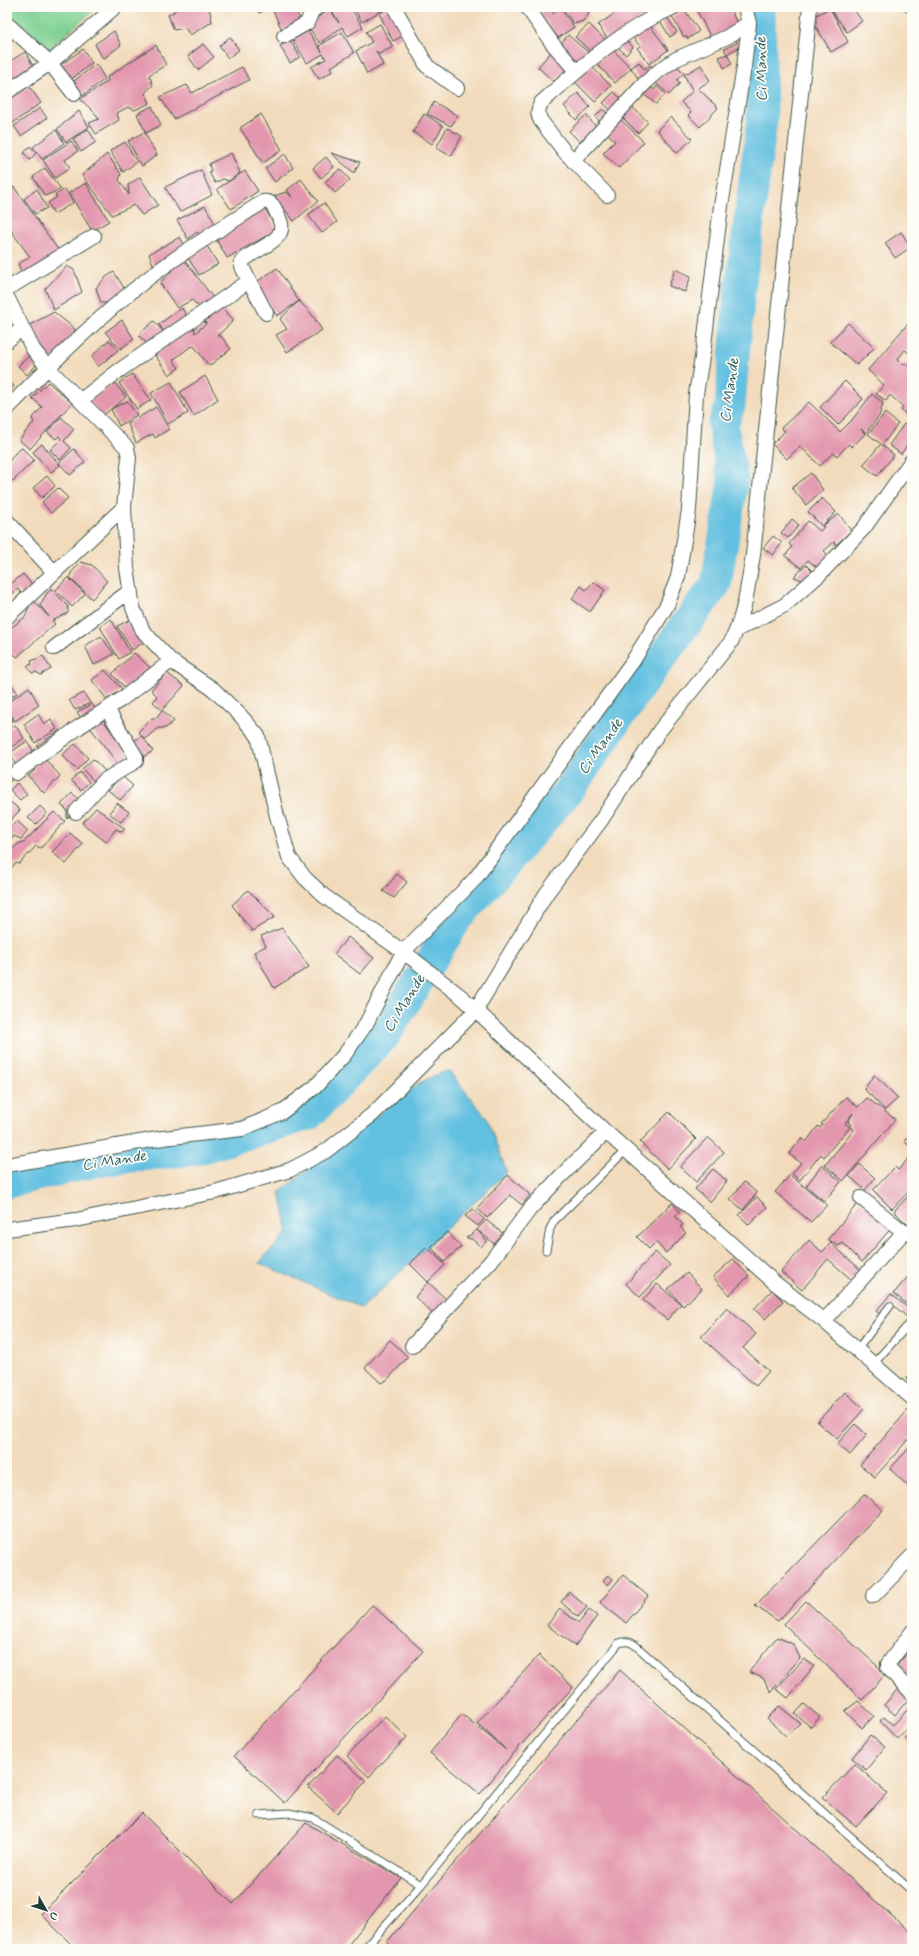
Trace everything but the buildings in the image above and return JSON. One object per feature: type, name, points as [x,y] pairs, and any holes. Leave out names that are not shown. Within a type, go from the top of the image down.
[{"type":"street","points":[[7,92],[50,64],[115,7]]},
{"type":"street","points":[[284,36],[307,23],[312,11],[318,7]]},
{"type":"street","points":[[394,7],[411,40],[427,66],[457,88]]},
{"type":"street","points":[[527,7],[552,43],[576,71]]},
{"type":"street","points":[[607,195],[564,151],[538,116],[541,103],[576,71],[645,20],[674,7]]},
{"type":"street","points":[[7,1165],[163,1138],[242,1128],[282,1112],[315,1087],[344,1054],[366,1024],[406,954],[475,879],[632,661],[667,605],[678,577],[689,510],[696,394],[704,345],[721,206],[744,67],[749,23],[745,7]]},
{"type":"street","points":[[7,1230],[76,1220],[215,1192],[290,1170],[326,1151],[373,1114],[475,1011],[546,894],[602,818],[660,730],[731,642],[738,629],[747,591],[753,555],[778,307],[812,8]]},
{"type":"street","points":[[573,161],[644,84],[660,70],[676,59],[727,37],[749,23]]},
{"type":"street","points":[[7,24],[50,64],[74,94]]},
{"type":"street","points":[[7,409],[71,344],[150,277],[214,233],[263,202],[272,203],[281,223],[281,230],[273,242],[245,257],[242,263],[243,269],[266,313]]},
{"type":"street","points":[[7,289],[94,236]]},
{"type":"street","points":[[82,400],[117,372],[249,281]]},
{"type":"street","points":[[7,297],[33,349],[48,368],[82,400],[127,448],[129,458],[124,507],[127,568],[133,608],[143,631],[171,661],[213,689],[240,714],[258,736],[277,816],[289,857],[305,878],[324,896],[406,954],[463,998],[475,1011],[606,1132],[775,1283],[824,1321],[874,1363],[912,1398]]},
{"type":"street","points":[[7,341],[22,328]]},
{"type":"street","points":[[738,629],[785,605],[820,574],[864,528],[912,460]]},
{"type":"street","points":[[7,617],[124,507]]},
{"type":"street","points":[[7,521],[54,572]]},
{"type":"street","points":[[54,648],[131,590]]},
{"type":"street","points":[[16,773],[122,699],[171,661]]},
{"type":"street","points":[[76,812],[106,780],[136,762],[136,757],[107,709]]},
{"type":"street","points":[[412,1346],[490,1261],[530,1209],[606,1132]]},
{"type":"street","points":[[824,1321],[908,1232],[861,1198]]},
{"type":"street","points":[[873,1596],[912,1556]]},
{"type":"street","points":[[912,1632],[888,1664],[888,1668],[912,1693]]},
{"type":"lane","points":[[546,1250],[550,1229],[554,1221],[626,1150]]},
{"type":"lane","points":[[857,1350],[890,1306]]},
{"type":"lane","points":[[874,1363],[912,1321]]},
{"type":"lane","points":[[364,1949],[420,1885],[619,1643],[628,1641],[635,1645],[912,1891]]},
{"type":"lane","points":[[259,1815],[289,1813],[313,1818],[420,1885]]},
{"type":"green space","points":[[7,7],[97,7],[48,50],[7,18]]},
{"type":"water","points":[[448,1070],[486,1117],[507,1172],[362,1308],[259,1263],[288,1232],[280,1192],[419,1083]]},
{"type":"waterway","name":"Ci Mande","points":[[7,1183],[98,1161],[200,1149],[309,1115],[385,1035],[457,919],[570,789],[641,685],[716,584],[733,482],[723,425],[730,406],[739,298],[762,120],[760,7]]}]
